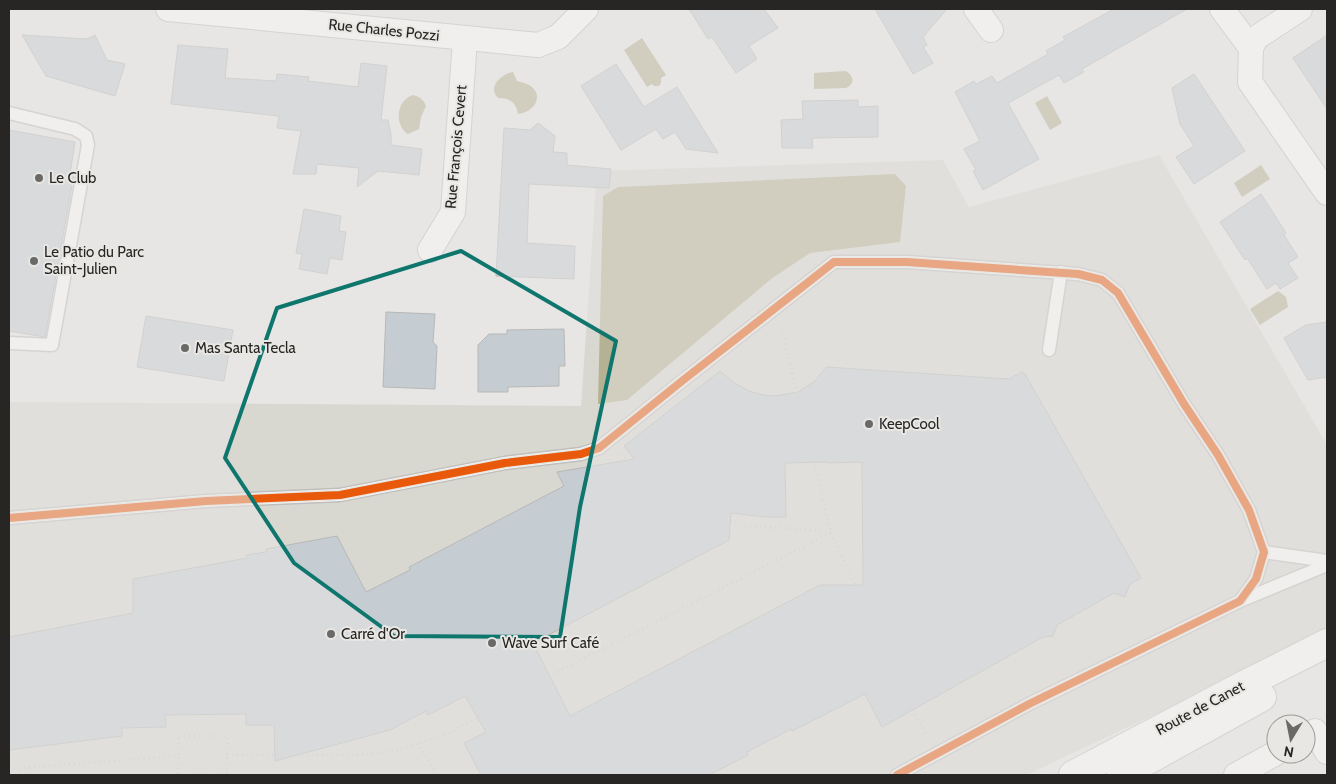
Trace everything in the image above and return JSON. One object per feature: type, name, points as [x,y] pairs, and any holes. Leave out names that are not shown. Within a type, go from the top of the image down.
[{"type":"main road","name":"Route de Canet","points":[[1073,775],[1327,643]]},
{"type":"main road","name":"Route de Canet","points":[[1121,775],[1249,704],[1327,664]]},
{"type":"street","name":"Rue Charles Pozzi","points":[[168,9],[538,45],[558,37],[586,9]]},
{"type":"street","points":[[976,9],[991,30]]},
{"type":"street","points":[[1222,9],[1251,48]]},
{"type":"street","points":[[1300,9],[1256,38],[1251,48],[1250,82],[1327,193]]},
{"type":"street","name":"Rue François Cevert","points":[[430,250],[453,212],[465,39]]},
{"type":"street","points":[[1316,731],[1327,752]]},
{"type":"street","points":[[1236,775],[1266,758]]},
{"type":"lane","points":[[9,113],[75,129],[86,136],[88,145],[52,345],[9,343]]},
{"type":"lane","points":[[9,518],[206,501],[340,495],[506,463],[581,454],[599,448],[834,262],[907,262],[1060,272],[1102,280],[1118,293],[1249,510],[1264,552],[1256,579],[1240,601]]},
{"type":"lane","points":[[1049,350],[1060,272]]},
{"type":"lane","points":[[1264,552],[1327,563]]},
{"type":"lane","points":[[897,775],[1031,703],[1240,601],[1327,563]]},
{"type":"path","points":[[776,306],[831,532],[910,704],[937,754]]},
{"type":"path","points":[[608,441],[640,474],[665,492],[715,517],[751,526],[831,532]]},
{"type":"path","points":[[227,755],[362,755],[397,750],[449,733],[555,673],[831,532]]},
{"type":"path","points":[[178,736],[227,736],[227,755],[227,774],[178,774],[178,736]]},
{"type":"path","points":[[418,743],[437,775]]},
{"type":"path","points":[[9,769],[178,756]]},
{"type":"highlighted area","points":[[461,251],[616,341],[580,507],[560,637],[394,636],[294,563],[225,458],[277,308]]},
{"type":"shaded area","points":[[642,38],[666,75],[661,78],[659,86],[652,84],[647,87],[624,50]]},
{"type":"shaded area","points":[[846,71],[851,75],[852,82],[846,88],[814,89],[814,73]]},
{"type":"shaded area","points":[[513,72],[517,81],[528,84],[536,93],[537,98],[533,107],[524,113],[518,114],[514,104],[509,100],[498,98],[495,94],[495,85],[500,78]]},
{"type":"shaded area","points":[[413,95],[421,99],[426,106],[421,117],[419,129],[408,134],[400,125],[399,113],[403,102]]},
{"type":"shaded area","points":[[1047,96],[1062,123],[1050,130],[1035,103]]},
{"type":"shaded area","name":"Carré d'Or","points":[[1159,155],[1327,445],[1327,634],[1026,775],[9,775],[9,402],[581,406],[597,171],[943,160],[969,207]]},
{"type":"shaded area","points":[[1261,165],[1270,179],[1242,197],[1234,183]]},
{"type":"shaded area","points":[[895,174],[906,186],[900,242],[810,253],[771,279],[627,400],[598,404],[603,196],[618,187]]},
{"type":"shaded area","points":[[1278,291],[1286,297],[1288,307],[1260,325],[1250,309]]},
{"type":"building","points":[[689,9],[764,9],[778,28],[749,46],[757,59],[736,73],[712,37],[708,39]]},
{"type":"building","points":[[875,9],[947,9],[923,37],[927,45],[923,47],[933,63],[913,74]]},
{"type":"building","points":[[1114,9],[1187,9],[1082,69],[1084,72],[1064,83],[1059,75],[1008,103],[1039,159],[983,190],[973,171],[976,170],[964,149],[980,141],[955,92],[974,81],[976,84],[992,76],[997,83],[1048,54],[1046,51],[1065,40],[1063,37]]},
{"type":"building","points":[[22,35],[87,39],[95,35],[107,60],[125,64],[115,96],[46,76]]},
{"type":"building","points":[[1327,35],[1327,109],[1293,58]]},
{"type":"building","points":[[178,45],[228,49],[225,78],[276,81],[277,74],[309,77],[308,81],[358,87],[361,63],[387,66],[381,120],[388,120],[391,145],[422,149],[419,175],[378,171],[357,187],[359,168],[317,164],[316,174],[293,174],[301,131],[277,128],[279,116],[171,104]]},
{"type":"building","points":[[616,64],[644,107],[677,87],[718,153],[686,149],[675,132],[663,139],[656,129],[621,150],[581,86]]},
{"type":"building","points":[[1194,74],[1245,151],[1194,184],[1176,157],[1194,146],[1180,124],[1172,88]]},
{"type":"building","points":[[858,100],[858,107],[878,106],[878,137],[812,138],[813,148],[782,148],[781,120],[803,119],[802,101]]},
{"type":"building","points":[[538,123],[555,136],[553,152],[567,153],[567,165],[611,169],[609,188],[529,184],[527,243],[575,246],[574,279],[496,276],[504,128],[530,130]]},
{"type":"building","name":"Le Patio du Parc Saint-Julien","points":[[9,130],[75,142],[70,174],[74,174],[45,337],[9,331]]},
{"type":"building","points":[[1261,194],[1286,233],[1284,235],[1298,257],[1288,263],[1298,278],[1280,289],[1276,283],[1267,289],[1220,222]]},
{"type":"building","points":[[304,209],[341,216],[339,231],[346,232],[342,260],[330,258],[327,274],[299,269],[302,254],[296,253]]},
{"type":"building","points":[[386,312],[435,314],[433,342],[437,346],[435,389],[383,387]]},
{"type":"building","name":"Mas Santa Tecla","points":[[146,316],[233,330],[224,381],[137,367]]},
{"type":"building","points":[[1327,322],[1327,377],[1308,380],[1284,338],[1306,325]]},
{"type":"building","points":[[564,329],[565,366],[559,366],[559,386],[508,387],[508,392],[478,392],[478,345],[489,334],[507,334],[507,330]]},
{"type":"building","points":[[826,367],[1009,379],[1022,372],[1025,374],[1141,578],[1130,584],[1125,597],[1114,593],[1057,625],[1053,636],[1043,637],[882,727],[865,694],[792,731],[791,729],[747,752],[748,755],[709,775],[481,775],[464,743],[486,732],[465,696],[428,715],[426,711],[390,730],[275,761],[274,725],[246,725],[246,714],[165,715],[166,727],[122,728],[122,736],[9,750],[9,637],[133,613],[133,579],[247,558],[246,555],[266,552],[266,549],[337,536],[366,592],[410,570],[409,567],[564,486],[557,472],[634,459],[624,446],[720,371],[736,384],[749,391],[763,395],[775,396],[798,392],[814,382]],"holes":[[[862,462],[863,585],[820,585],[570,716],[533,643],[729,540],[731,513],[786,517],[785,463]]]},
{"type":"cycle path","points":[[9,518],[206,501],[340,495],[505,463],[581,454],[599,448],[834,262],[907,262],[1078,274],[1102,280],[1118,293],[1184,404],[1218,455],[1249,510],[1264,552],[1256,579],[1240,601],[1031,703],[897,775]]},
{"type":"place","name":"Le Club","points":[[39,178]]},
{"type":"place","name":"Le Patio du Parc Saint-Julien","points":[[34,261]]},
{"type":"place","name":"Mas Santa Tecla","points":[[185,348]]},
{"type":"place","name":"KeepCool","points":[[869,424]]},
{"type":"place","name":"Carré d'Or","points":[[331,634]]},
{"type":"place","name":"Wave Surf Café","points":[[492,643]]}]
